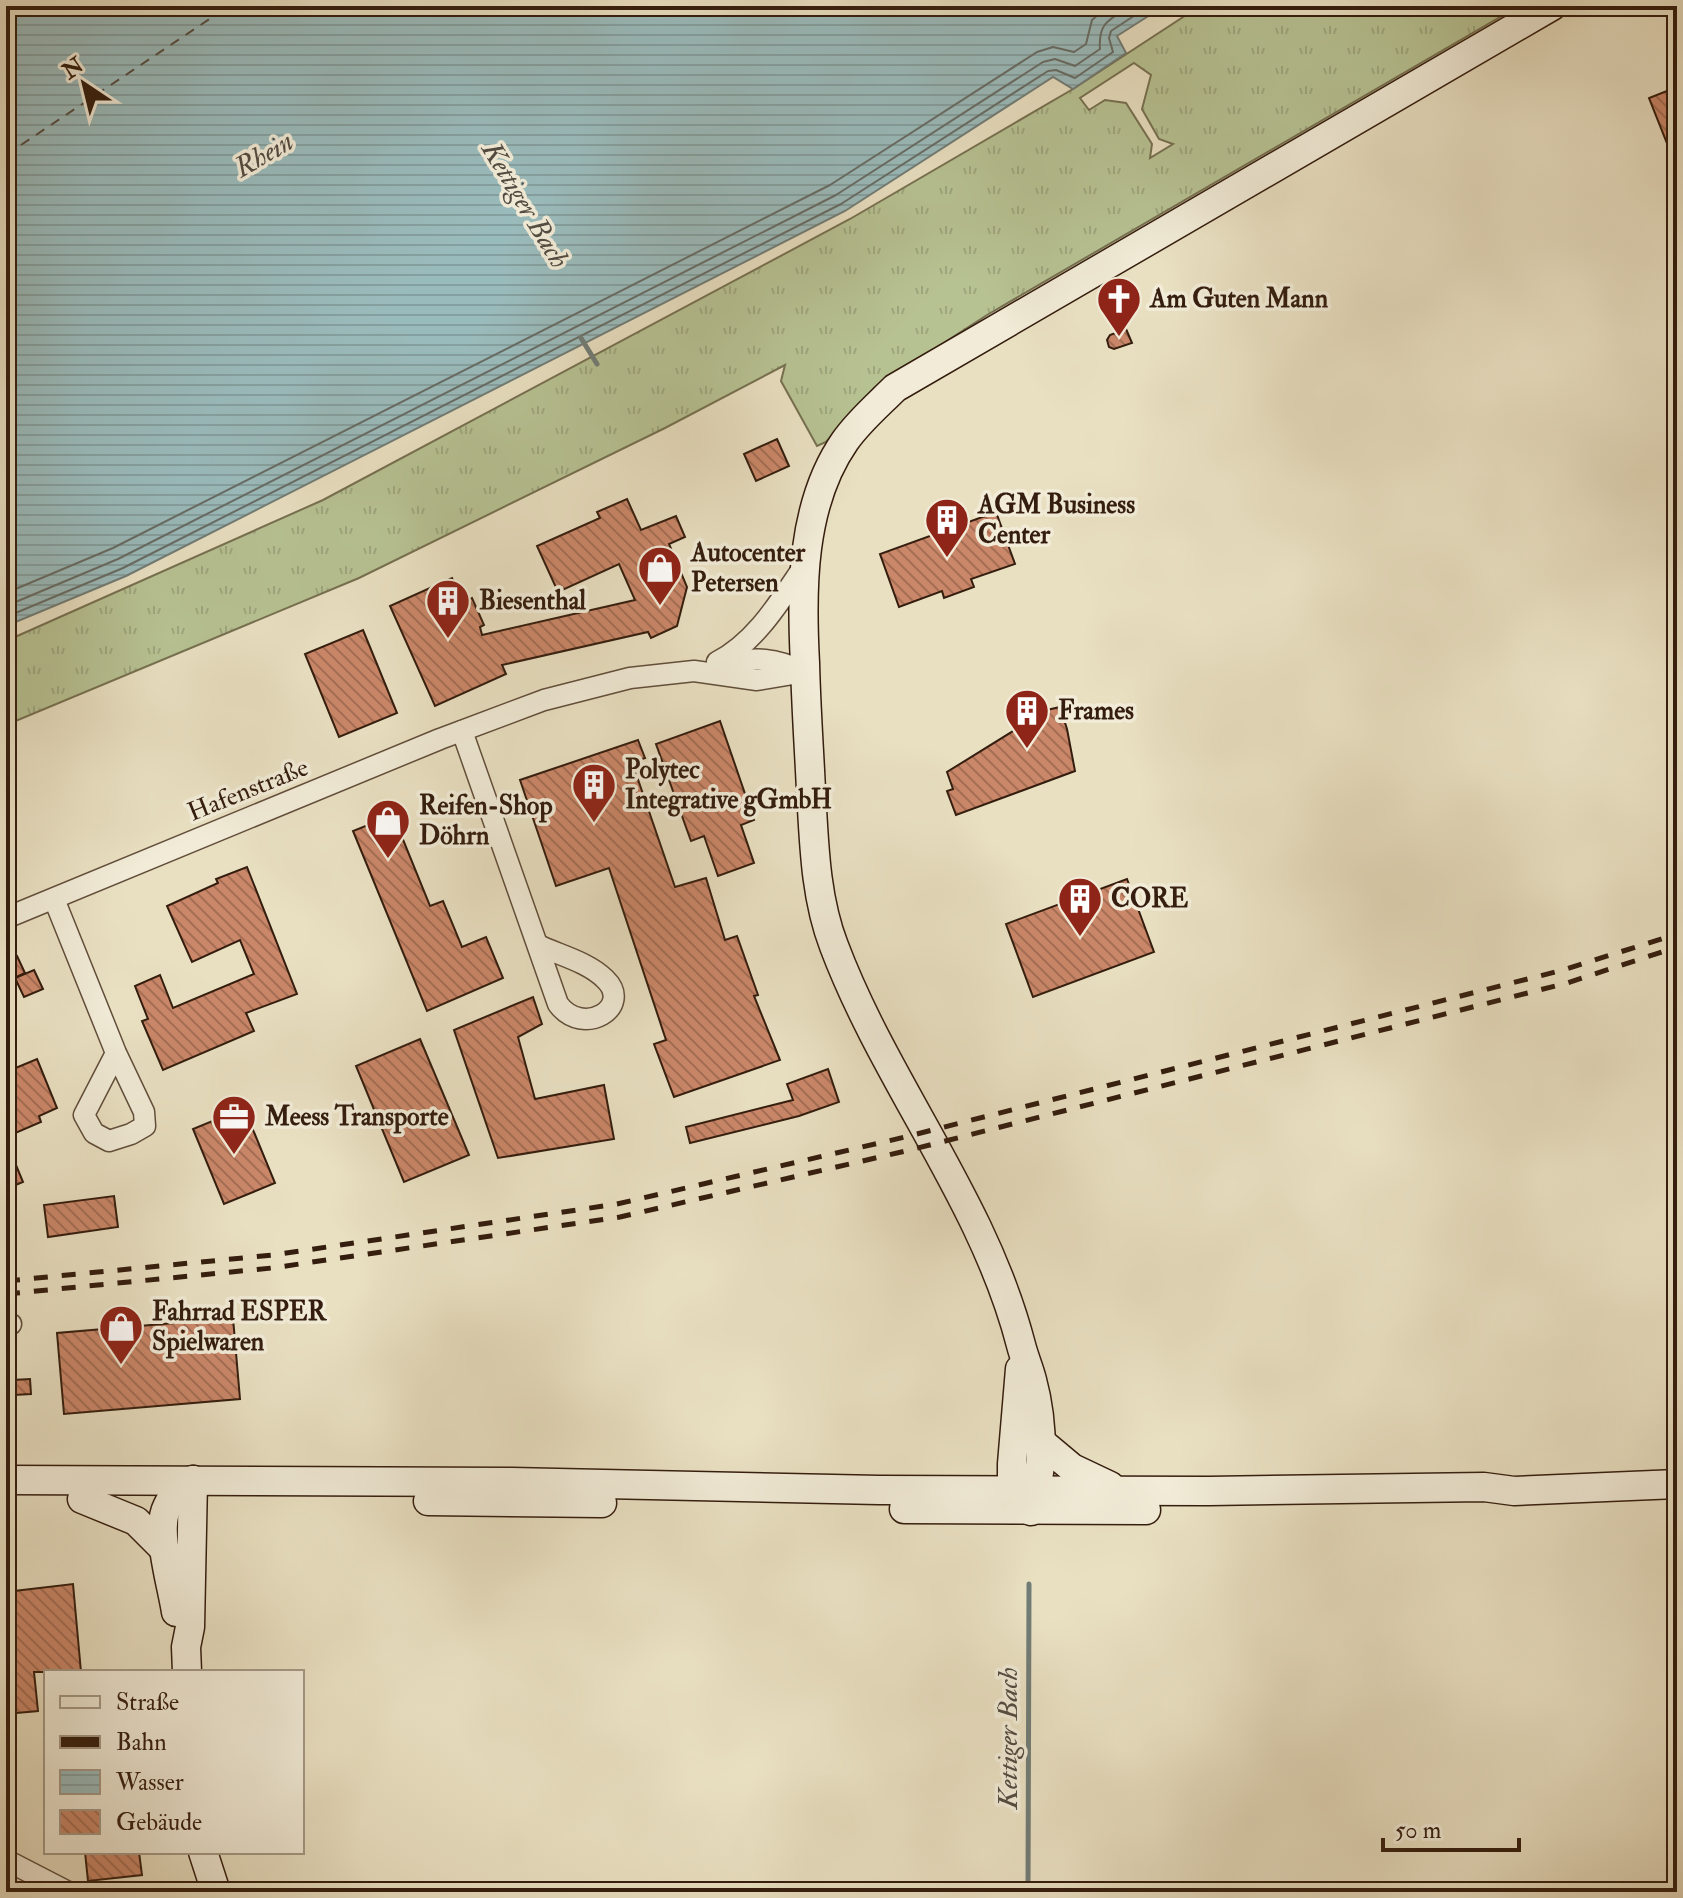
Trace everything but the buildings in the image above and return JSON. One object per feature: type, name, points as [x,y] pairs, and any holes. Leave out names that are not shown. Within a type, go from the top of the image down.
[{"type":"street","points":[[1022,1501],[1041,1442],[1034,1385],[1010,1304],[991,1255],[859,1005],[833,943],[821,895],[814,849],[805,672],[804,566],[821,491],[832,462],[846,440],[866,415],[895,388],[1552,6]]},
{"type":"street","name":"Hafenstraße","points":[[6,918],[544,700],[601,684],[694,671],[717,662],[738,651],[774,609],[804,566]]},
{"type":"street","name":"Hafenstraße","points":[[717,662],[762,657],[784,662],[805,672]]},
{"type":"street","name":"Hafenstraße","points":[[694,671],[757,680],[805,672]]},
{"type":"street","points":[[462,731],[538,945]]},
{"type":"street","points":[[54,899],[116,1053]]},
{"type":"street","points":[[1021,1348],[1022,1501]]},
{"type":"street","points":[[1041,1442],[1072,1468],[1123,1491]]},
{"type":"street","points":[[6,1480],[186,1493]]},
{"type":"street","points":[[6,1499],[82,1499],[497,1482],[1022,1501],[1362,1505],[1483,1499],[1514,1491]]},
{"type":"street","points":[[1022,1501],[1123,1491],[1471,1487],[1514,1491],[1677,1484]]},
{"type":"street","points":[[186,1493],[163,1517],[165,1550],[187,1660]]},
{"type":"street","points":[[186,1493],[190,1627],[187,1660]]},
{"type":"street","points":[[82,1499],[136,1521],[165,1550]]},
{"type":"street","points":[[204,1854],[216,1892]]},
{"type":"street","points":[[6,1860],[68,1892]]},
{"type":"green space","points":[[1200,6],[1519,6],[987,315],[874,388],[826,442],[817,446],[781,381],[785,365],[665,428],[359,578],[6,725],[6,641],[323,500],[850,219],[1073,89]],"holes":[[[1134,63],[1151,75],[1142,109],[1159,139],[1173,144],[1150,158],[1152,144],[1126,103],[1105,100],[1089,110],[1080,98]]]},
{"type":"water","name":"Rhein","points":[[6,6],[1164,6],[1117,36],[1126,53],[1073,89],[1053,77],[845,211],[126,576],[6,626]]},
{"type":"waterway","name":"Kettiger Bach","points":[[581,338],[597,364]]},
{"type":"waterway","name":"Kettiger Bach","points":[[1028,1892],[1029,1584]]},
{"type":"ferry route","points":[[6,155],[229,6]]},
{"type":"railway","points":[[6,1281],[273,1255],[617,1204],[905,1137],[1563,970],[1677,934]]},
{"type":"railway","points":[[6,1294],[272,1268],[620,1217],[910,1150],[1567,983],[1677,947]]},
{"type":"place","name":"Am Guten Mann","points":[[1119,338]]},
{"type":"place","name":"AGM Business Center","points":[[947,559]]},
{"type":"place","name":"Autocenter Petersen","points":[[660,607]]},
{"type":"place","name":"Biesenthal","points":[[448,640]]},
{"type":"place","name":"Frames","points":[[1027,750]]},
{"type":"place","name":"Polytec Integrative gGmbH","points":[[594,824]]},
{"type":"place","name":"Reifen-Shop Döhrn","points":[[388,860]]},
{"type":"place","name":"CORE","points":[[1080,938]]},
{"type":"place","name":"Meess Transporte","points":[[234,1156]]},
{"type":"place","name":"Fahrrad ESPER Spielwaren","points":[[121,1366]]}]
